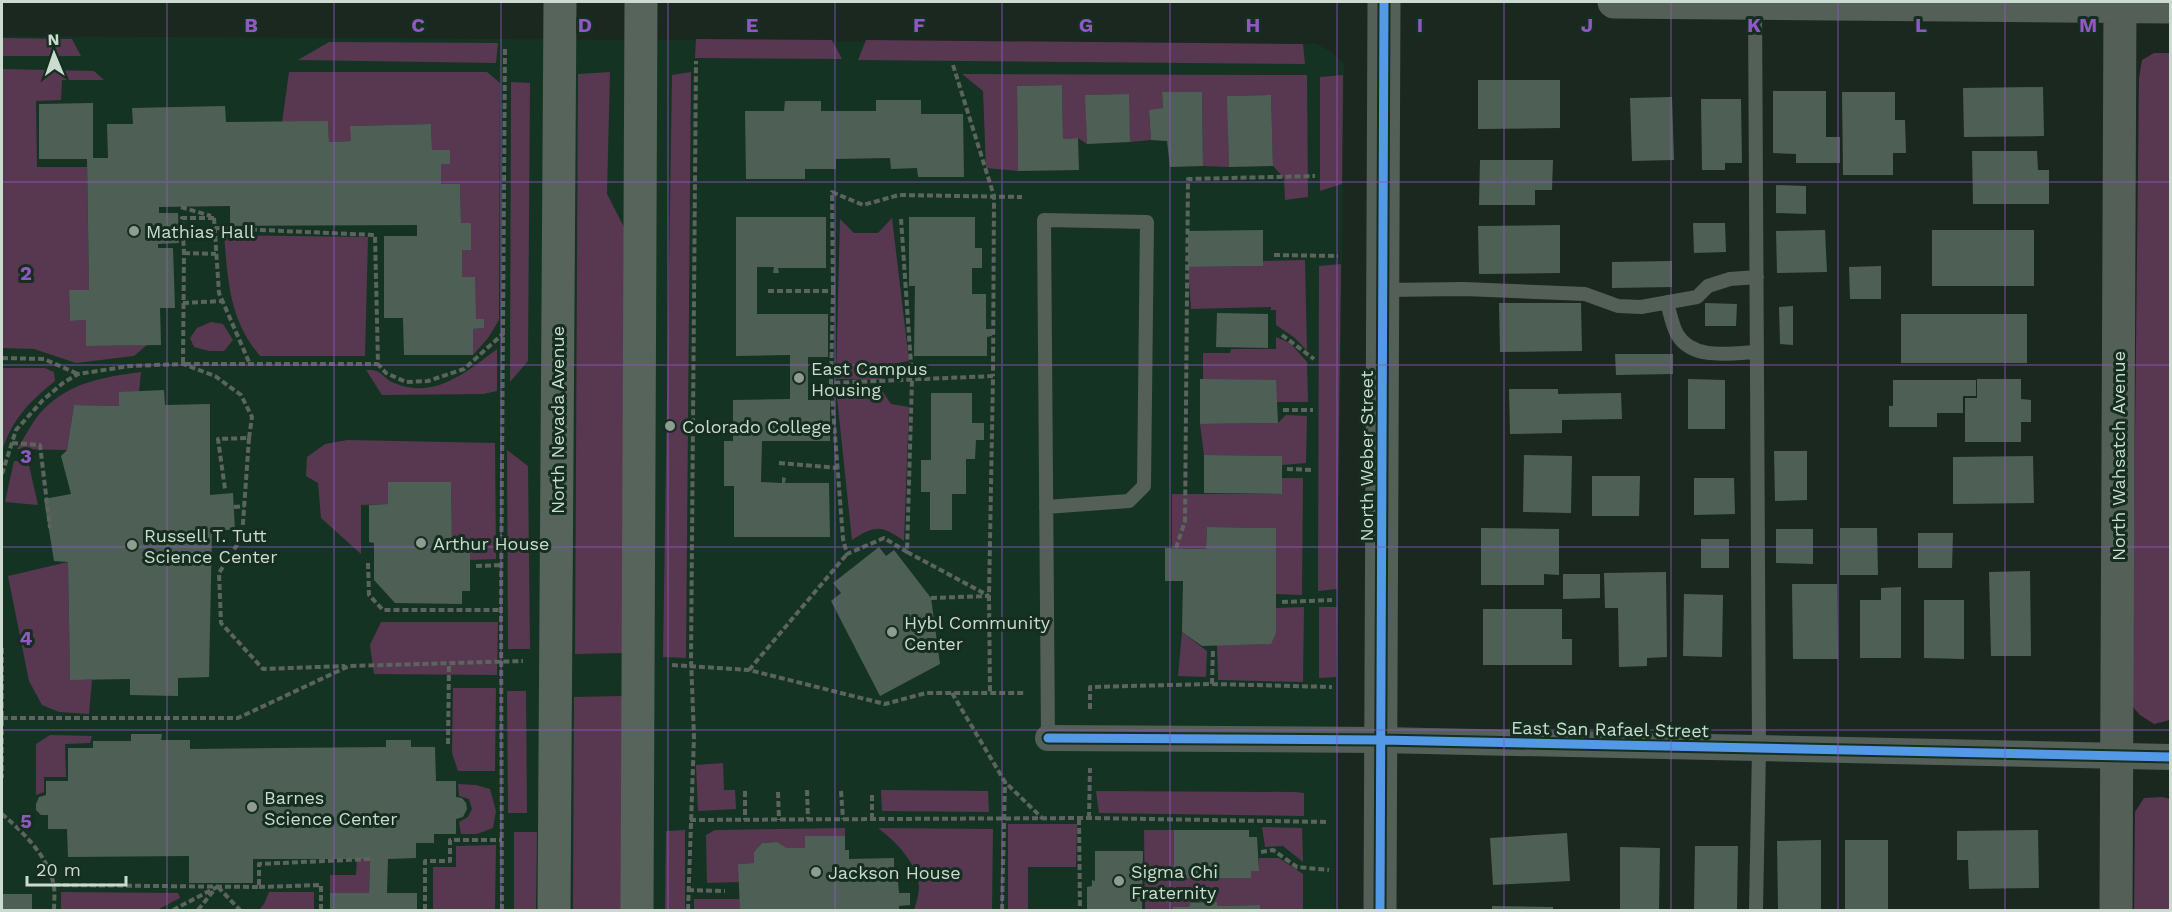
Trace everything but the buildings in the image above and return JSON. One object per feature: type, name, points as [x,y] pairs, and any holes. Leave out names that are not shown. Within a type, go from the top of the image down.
[{"type":"main road","name":"North Nevada Avenue","points":[[554,910],[560,2]]},
{"type":"main road","points":[[637,910],[641,2]]},
{"type":"main road","name":"North Weber Street","points":[[1380,910],[1384,2]]},
{"type":"main road","points":[[1614,2],[2120,4],[2170,7]]},
{"type":"main road","name":"North Wahsatch Avenue","points":[[2116,910],[2120,4]]},
{"type":"street","name":"East San Rafael Street","points":[[1048,738],[1381,740],[2170,757]]},
{"type":"lane","points":[[1755,2],[1759,749],[1756,910]]},
{"type":"lane","points":[[1046,507],[1129,501],[1144,486],[1147,222],[1044,220],[1046,507],[1048,738]]},
{"type":"lane","points":[[1383,290],[1464,289],[1585,294],[1618,306],[1641,307],[1697,297],[1708,286],[1730,279],[1757,277]]},
{"type":"lane","points":[[1667,302],[1677,334],[1686,345],[1711,354],[1757,352]]},
{"type":"path","points":[[502,910],[501,565],[506,46]]},
{"type":"path","points":[[688,910],[694,737],[692,665],[696,61]]},
{"type":"path","points":[[954,65],[994,196],[990,693]]},
{"type":"path","points":[[1176,548],[1185,520],[1188,179],[1315,176]]},
{"type":"path","points":[[847,554],[843,539],[831,383],[832,192],[863,205],[898,195],[1022,197]]},
{"type":"path","points":[[181,207],[214,218]]},
{"type":"path","points":[[183,364],[182,218],[214,218]]},
{"type":"path","points":[[214,218],[219,293],[249,362]]},
{"type":"path","points":[[901,219],[912,379],[907,552]]},
{"type":"path","points":[[215,228],[375,235],[378,364],[386,373],[406,382],[428,381],[464,369],[504,333]]},
{"type":"path","points":[[184,253],[216,254]]},
{"type":"path","points":[[1274,255],[1338,256]]},
{"type":"path","points":[[768,291],[833,291]]},
{"type":"path","points":[[183,303],[223,301]]},
{"type":"path","points":[[1282,335],[1314,358]]},
{"type":"path","points":[[2,358],[44,358],[78,374]]},
{"type":"path","points":[[2,474],[16,430],[43,400],[78,374],[130,366],[183,364],[249,362],[378,364]]},
{"type":"path","points":[[183,364],[214,376],[241,395],[252,417],[242,537],[219,573],[221,623],[263,669],[527,661]]},
{"type":"path","points":[[831,383],[993,376]]},
{"type":"path","points":[[1283,410],[1313,410]]},
{"type":"path","points":[[225,489],[218,439],[249,438]]},
{"type":"path","points":[[12,443],[40,445],[50,528]]},
{"type":"path","points":[[779,463],[838,468]]},
{"type":"path","points":[[1287,469],[1313,470]]},
{"type":"path","points":[[234,507],[244,506]]},
{"type":"path","points":[[749,670],[847,554],[884,538],[989,596]]},
{"type":"path","points":[[368,563],[369,595],[383,610],[501,609]]},
{"type":"path","points":[[476,566],[501,565]]},
{"type":"path","points":[[932,598],[989,596]]},
{"type":"path","points":[[1282,602],[1332,600]]},
{"type":"path","points":[[2,648],[2,778]]},
{"type":"path","points":[[1212,684],[1213,650]]},
{"type":"path","points":[[448,744],[449,663]]},
{"type":"path","points":[[692,665],[749,670],[885,704],[926,693],[1025,693]]},
{"type":"path","points":[[2,718],[238,718],[349,666]]},
{"type":"path","points":[[1090,687],[1212,684],[1332,687]]},
{"type":"path","points":[[952,693],[1005,782],[1042,818]]},
{"type":"path","points":[[1002,910],[1005,782]]},
{"type":"path","points":[[807,790],[808,819]]},
{"type":"path","points":[[745,791],[745,820]]},
{"type":"path","points":[[841,791],[843,819]]},
{"type":"path","points":[[778,792],[779,820]]},
{"type":"path","points":[[872,792],[872,819]]},
{"type":"path","points":[[2,814],[29,839],[41,857],[54,885],[54,910]]},
{"type":"path","points":[[690,820],[1042,818],[1329,822]]},
{"type":"path","points":[[1079,819],[1080,910]]},
{"type":"path","points":[[425,910],[425,861],[450,861],[450,840],[502,840]]},
{"type":"path","points":[[1261,852],[1274,850],[1297,867],[1329,870]]},
{"type":"path","points":[[259,886],[259,864],[370,859]]},
{"type":"path","points":[[54,885],[321,885],[321,910]]},
{"type":"path","points":[[173,910],[218,886]]},
{"type":"path","points":[[198,910],[218,886]]},
{"type":"path","points":[[218,886],[240,910]]},
{"type":"path","points":[[688,890],[725,891]]},
{"type":"shaded area","name":"Colorado College","points":[[2,36],[1316,44],[1332,52],[1344,65],[1335,910],[2,910]]},
{"type":"shaded area","points":[[2,38],[72,39],[81,56],[2,56]]},
{"type":"shaded area","points":[[696,39],[832,40],[842,59],[695,58]]},
{"type":"shaded area","points":[[866,40],[1303,44],[1305,64],[858,60]]},
{"type":"shaded area","points":[[329,42],[498,43],[496,63],[298,60]]},
{"type":"shaded area","points":[[2154,53],[2170,53],[2170,720],[2154,724],[2140,715],[2132,706],[2139,78],[2142,60]]},
{"type":"shaded area","points":[[2,69],[94,71],[104,80],[62,80],[61,100],[36,101],[37,167],[87,167],[89,290],[69,291],[70,321],[86,320],[86,346],[147,345],[134,356],[76,363],[34,349],[2,348]]},
{"type":"shaded area","points":[[289,72],[487,72],[500,83],[499,320],[488,338],[473,355],[473,329],[484,328],[484,320],[476,319],[462,277],[462,250],[471,249],[471,223],[461,223],[460,184],[441,184],[441,164],[450,164],[450,150],[432,150],[431,124],[351,126],[351,141],[329,142],[328,121],[282,123]]},
{"type":"shaded area","points":[[610,72],[607,194],[624,227],[623,653],[575,654],[578,74]]},
{"type":"shaded area","points":[[691,72],[686,658],[663,657],[672,75]]},
{"type":"shaded area","points":[[962,74],[1307,75],[1308,197],[1285,200],[1284,178],[1273,166],[1271,95],[1228,96],[1229,167],[1203,166],[1202,92],[1162,92],[1163,108],[1149,111],[1151,140],[1130,142],[1128,94],[1086,95],[1087,144],[1078,138],[1063,139],[1062,85],[1017,86],[1018,171],[986,168],[983,91]]},
{"type":"shaded area","points":[[1343,75],[1342,184],[1320,191],[1320,77]]},
{"type":"shaded area","points":[[511,82],[530,83],[528,361],[510,382]]},
{"type":"shaded area","points":[[892,218],[909,361],[891,364],[881,380],[836,379],[840,219],[854,233],[878,233]]},
{"type":"shaded area","points":[[224,235],[368,237],[365,356],[260,356],[236,314],[229,284]]},
{"type":"shaded area","points":[[1305,260],[1307,351],[1295,338],[1276,325],[1276,310],[1271,310],[1271,307],[1191,309],[1188,267],[1263,266],[1263,261]]},
{"type":"shaded area","points":[[1341,264],[1337,589],[1318,591],[1319,266]]},
{"type":"shaded area","points":[[211,322],[223,324],[233,340],[224,351],[209,351],[194,347],[190,338],[197,328]]},
{"type":"shaded area","points":[[1276,337],[1290,343],[1307,362],[1308,402],[1276,402],[1276,380],[1203,380],[1203,353],[1230,353],[1231,349],[1276,349]]},
{"type":"shaded area","points":[[497,349],[497,391],[483,394],[382,395],[366,370],[379,372],[394,383],[409,387],[436,386],[462,374]]},
{"type":"shaded area","points":[[2,368],[45,368],[54,372],[55,381],[22,412],[2,452]]},
{"type":"shaded area","points":[[141,372],[139,392],[119,392],[119,406],[74,405],[67,450],[17,449],[39,414],[64,393],[88,382]]},
{"type":"shaded area","points":[[836,388],[881,389],[891,404],[909,407],[904,541],[890,532],[878,529],[852,540]]},
{"type":"shaded area","points":[[1286,415],[1307,416],[1306,463],[1282,465],[1282,456],[1204,455],[1200,424],[1278,423]]},
{"type":"shaded area","points":[[347,440],[495,443],[496,559],[470,560],[452,542],[451,482],[388,482],[388,504],[361,505],[361,554],[321,518],[318,483],[306,476],[307,457],[325,444]]},
{"type":"shaded area","points":[[507,450],[528,466],[530,649],[508,649]]},
{"type":"shaded area","points":[[14,461],[28,461],[38,505],[5,502]]},
{"type":"shaded area","points":[[1282,478],[1303,478],[1302,595],[1276,594],[1276,528],[1207,527],[1206,549],[1172,548],[1172,494],[1282,494]]},
{"type":"shaded area","points":[[68,562],[70,679],[92,680],[89,714],[59,712],[42,705],[29,681],[8,576]]},
{"type":"shaded area","points":[[1304,607],[1303,682],[1218,680],[1217,645],[1270,644],[1276,633],[1276,608]]},
{"type":"shaded area","points":[[1319,607],[1337,607],[1336,677],[1319,678]]},
{"type":"shaded area","points":[[381,622],[498,622],[497,675],[374,674],[370,645]]},
{"type":"shaded area","points":[[1182,632],[1207,651],[1206,677],[1178,676]]},
{"type":"shaded area","points":[[453,688],[496,688],[495,771],[458,771],[452,753]]},
{"type":"shaded area","points":[[507,691],[526,691],[527,813],[508,813]]},
{"type":"shaded area","points":[[623,696],[622,910],[573,910],[574,697]]},
{"type":"shaded area","points":[[50,735],[92,736],[90,743],[65,744],[66,777],[44,777],[44,792],[36,795],[36,744]]},
{"type":"shaded area","points":[[723,763],[724,790],[735,790],[736,809],[698,811],[696,765]]},
{"type":"shaded area","points":[[458,784],[490,789],[496,811],[493,828],[477,834],[461,834],[459,822],[468,817],[472,809],[469,799],[459,796]]},
{"type":"shaded area","points":[[881,790],[988,791],[989,812],[882,811]]},
{"type":"shaded area","points":[[1096,791],[1304,793],[1304,816],[1099,813]]},
{"type":"shaded area","points":[[2144,798],[2170,799],[2170,910],[2134,910],[2135,812]]},
{"type":"shaded area","points":[[1008,824],[1077,824],[1076,867],[1028,867],[1028,910],[1008,910]]},
{"type":"shaded area","points":[[1262,827],[1302,828],[1303,862],[1283,846],[1265,847]]},
{"type":"shaded area","points":[[845,828],[845,836],[805,836],[805,848],[787,848],[777,842],[762,843],[754,852],[754,863],[739,864],[739,882],[707,883],[706,835],[715,830]]},
{"type":"shaded area","points":[[878,828],[993,829],[992,910],[914,910],[919,887],[914,869],[898,846]]},
{"type":"shaded area","points":[[685,830],[685,910],[665,910],[666,831]]},
{"type":"shaded area","points":[[1144,830],[1174,830],[1174,878],[1251,878],[1251,871],[1259,871],[1259,858],[1279,858],[1303,874],[1303,910],[1260,910],[1260,905],[1217,906],[1216,902],[1190,903],[1189,907],[1173,907],[1173,910],[1145,910]]},
{"type":"shaded area","points":[[514,832],[537,832],[536,910],[514,910]]},
{"type":"shaded area","points":[[496,845],[495,910],[433,910],[433,867],[456,867],[456,846]]},
{"type":"shaded area","points":[[357,858],[370,859],[369,893],[330,893],[330,875],[356,875]]},
{"type":"shaded area","points":[[61,892],[178,893],[180,898],[157,910],[61,910]]},
{"type":"shaded area","points":[[269,892],[314,892],[314,910],[259,910]]},
{"type":"shaded area","points":[[694,899],[740,899],[740,910],[694,910]]},
{"type":"cycle path","points":[[1380,910],[1384,2]]},
{"type":"cycle path","points":[[1048,738],[1381,740],[2170,757]]},
{"type":"place","name":"Mathias Hall","points":[[134,231]]},
{"type":"place","name":"East Campus Housing","points":[[799,378]]},
{"type":"place","name":"Colorado College","points":[[670,426]]},
{"type":"place","name":"Arthur House","points":[[421,543]]},
{"type":"place","name":"Russell T. Tutt Science Center","points":[[132,545]]},
{"type":"place","name":"Hybl Community Center","points":[[892,632]]},
{"type":"place","name":"Barnes Science Center","points":[[252,807]]},
{"type":"place","name":"Jackson House","points":[[816,872]]},
{"type":"place","name":"Sigma Chi Fraternity","points":[[1119,881]]}]
